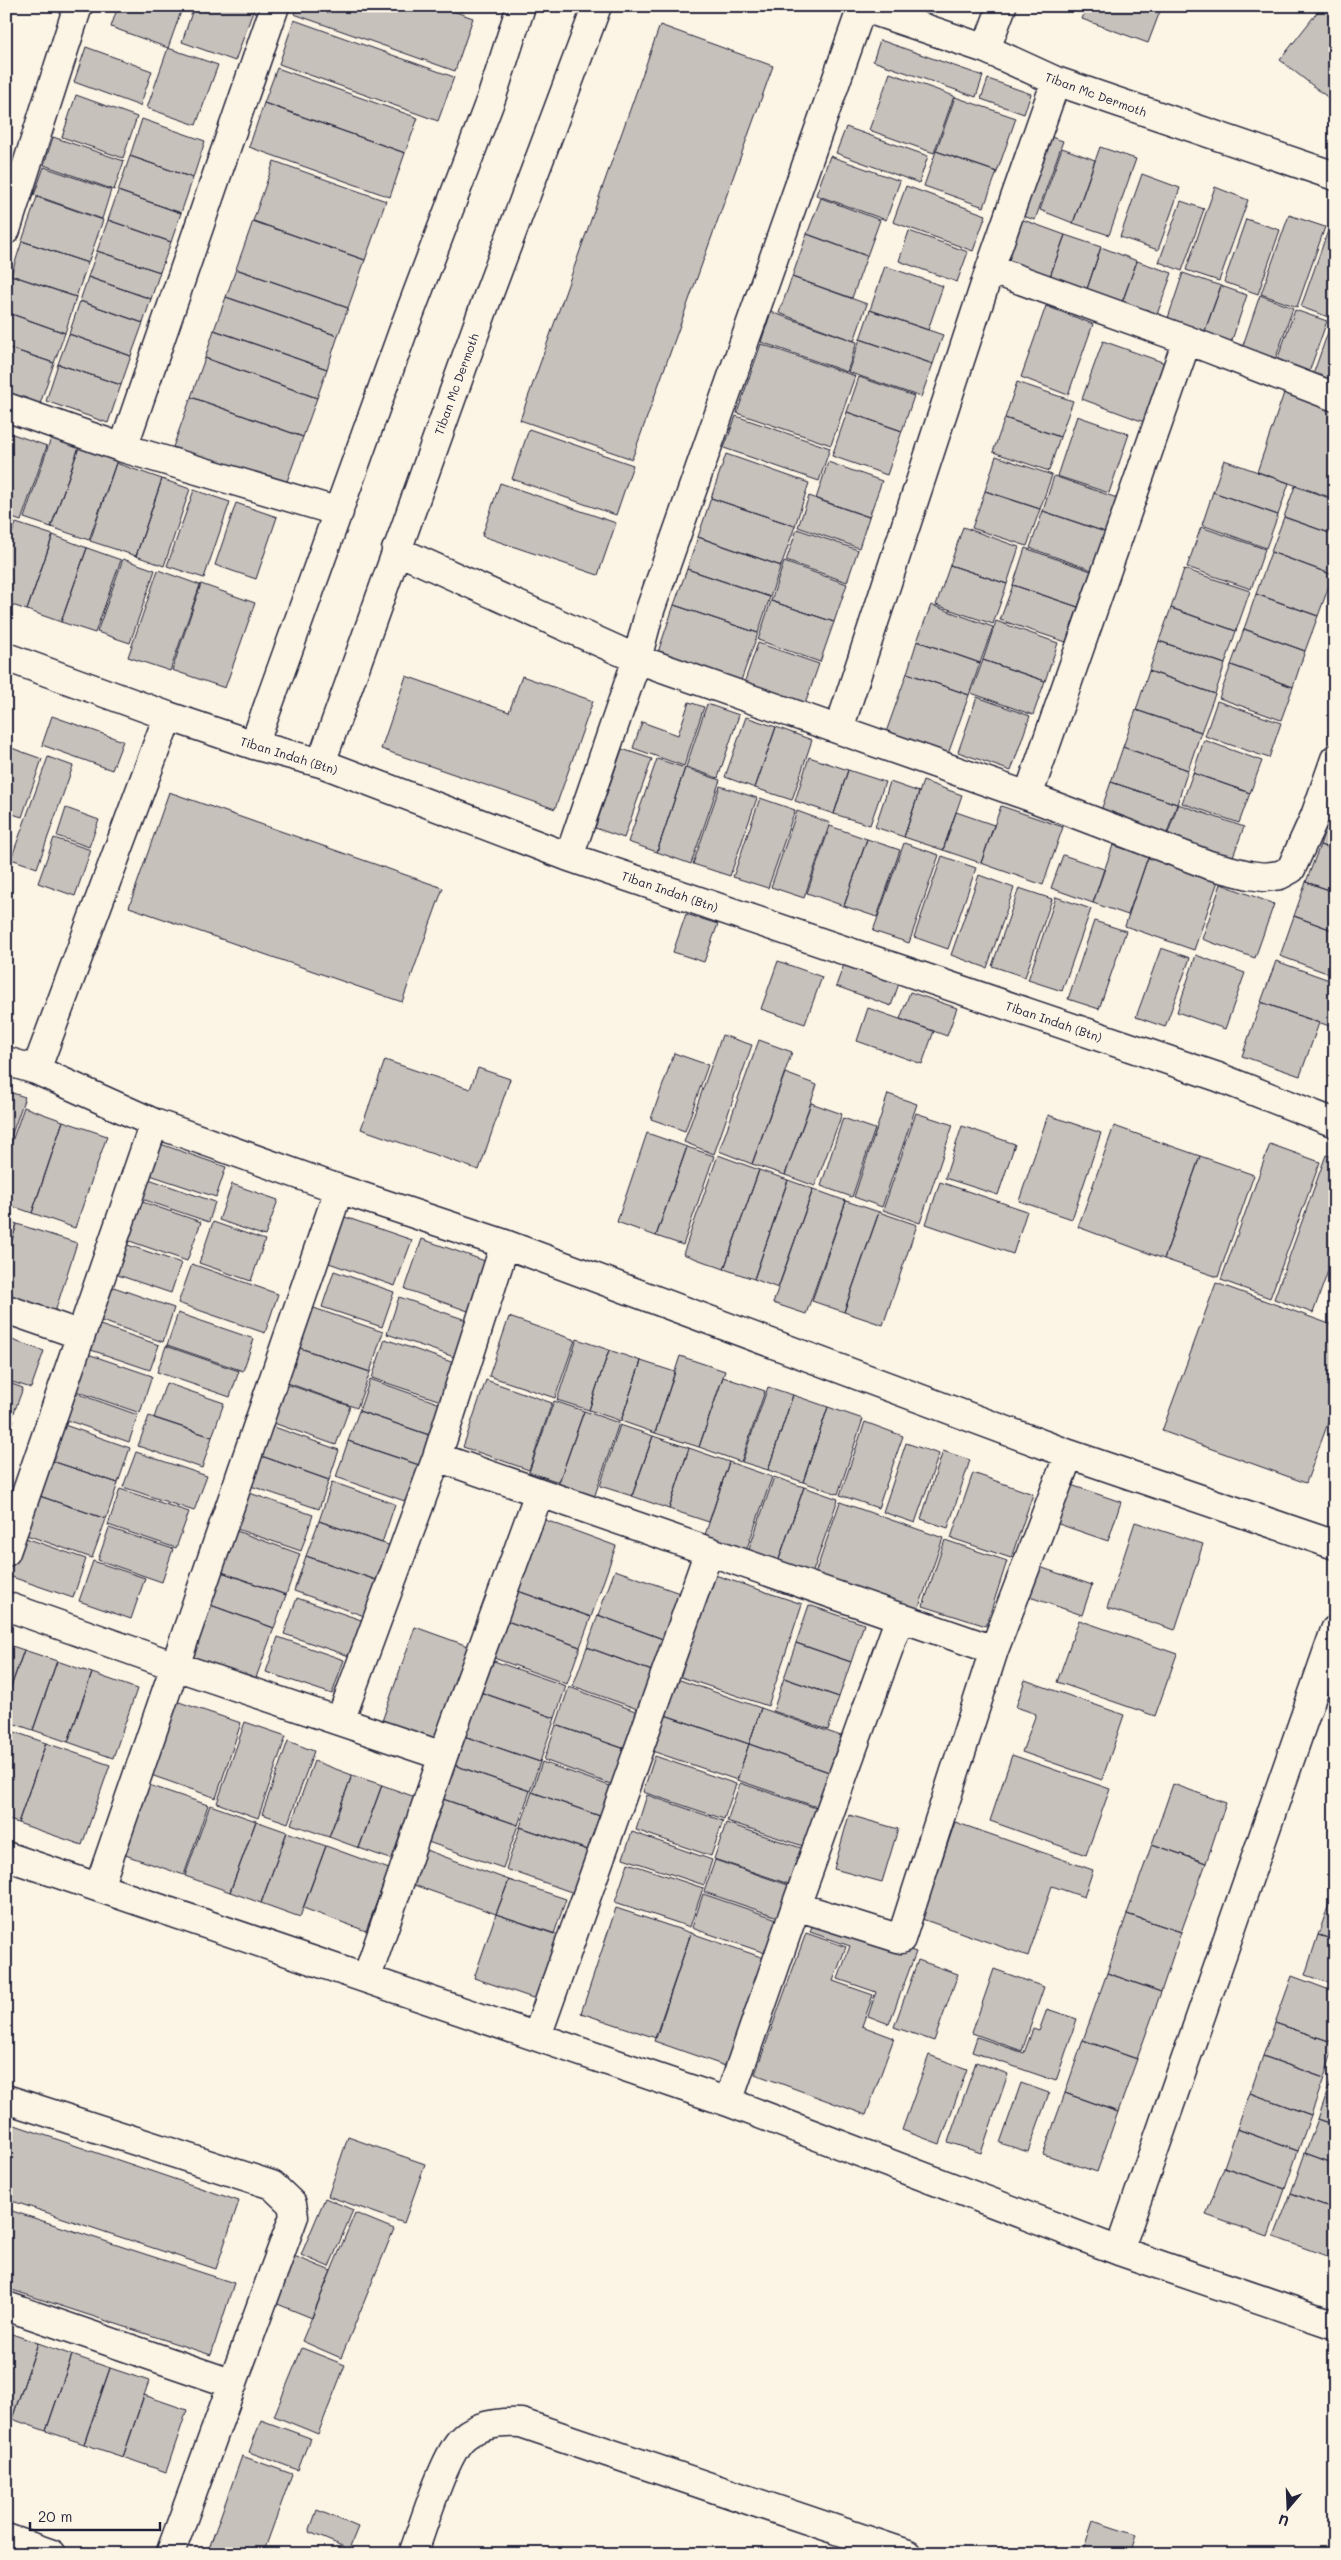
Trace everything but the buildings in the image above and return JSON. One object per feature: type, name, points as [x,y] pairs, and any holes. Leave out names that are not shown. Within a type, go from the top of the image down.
[{"type":"street","points":[[8,218],[78,6]]},
{"type":"street","points":[[124,448],[275,6]]},
{"type":"street","points":[[254,745],[406,323],[492,96],[521,6]]},
{"type":"street","name":"Tiban Mc Dermoth","points":[[321,763],[488,296],[597,6]]},
{"type":"street","points":[[986,49],[1002,6]]},
{"type":"street","points":[[569,857],[637,659],[654,601],[860,7]]},
{"type":"street","name":"Tiban Mc Dermoth","points":[[860,7],[986,49],[1056,81],[1335,176]]},
{"type":"street","points":[[838,729],[990,269],[1056,81]]},
{"type":"street","points":[[990,269],[1188,340],[1335,397]]},
{"type":"street","points":[[1028,796],[1188,340]]},
{"type":"street","points":[[6,407],[124,448],[339,512]]},
{"type":"street","points":[[396,550],[637,659],[1028,796],[1209,865],[1264,877],[1280,874],[1291,869],[1296,862],[1315,816],[1335,759]]},
{"type":"street","name":"Tiban Indah (Btn)","points":[[6,657],[254,745],[321,763],[569,857],[1218,1077],[1335,1123]]},
{"type":"street","points":[[36,1070],[168,716]]},
{"type":"street","points":[[6,1061],[36,1070],[154,1123],[339,1189],[505,1244],[1069,1454],[1335,1545]]},
{"type":"street","points":[[6,1552],[154,1123]]},
{"type":"street","points":[[99,1887],[339,1189]]},
{"type":"street","points":[[340,1721],[436,1458],[505,1244]]},
{"type":"street","points":[[6,1309],[81,1335]]},
{"type":"street","points":[[796,1906],[901,1939],[994,1650],[1069,1454]]},
{"type":"street","points":[[436,1458],[994,1650]]},
{"type":"street","points":[[367,1977],[443,1756],[539,1493]]},
{"type":"street","points":[[537,2036],[709,1552]]},
{"type":"street","points":[[6,1606],[175,1666],[443,1756]]},
{"type":"street","points":[[728,2102],[900,1617]]},
{"type":"street","points":[[1119,2251],[1335,1630]]},
{"type":"street","points":[[6,1856],[367,1977],[728,2102],[1119,2251],[1335,2326]]},
{"type":"street","points":[[6,2099],[272,2185],[292,2204],[294,2216],[170,2554]]},
{"type":"street","points":[[6,2306],[233,2384]]},
{"type":"street","points":[[413,2554],[450,2458],[461,2440],[477,2429],[500,2422],[520,2423],[908,2554]]},
{"type":"street","points":[[6,2538],[52,2554]]}]
